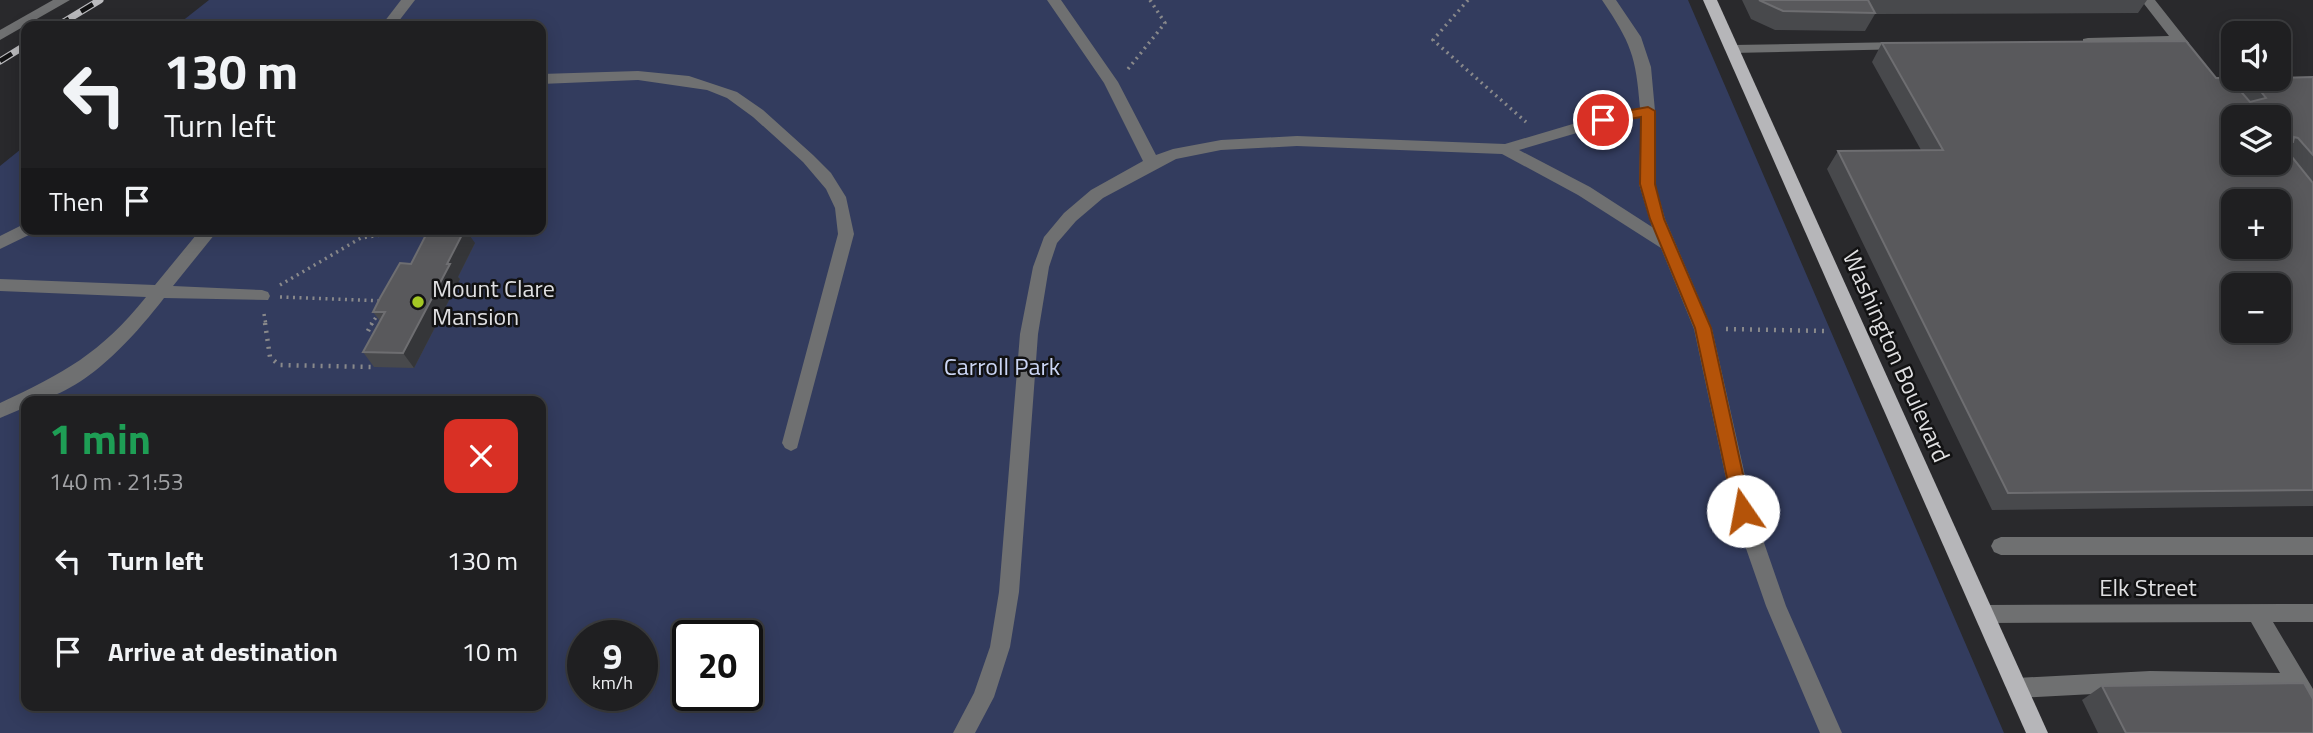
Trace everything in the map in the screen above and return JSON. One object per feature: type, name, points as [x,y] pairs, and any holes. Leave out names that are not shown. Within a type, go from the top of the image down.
[{"type":"main road","name":"Washington Boulevard","points":[[1710,0],[2037,733]]},
{"type":"street","points":[[26,21],[63,0]]},
{"type":"street","points":[[392,21],[408,0]]},
{"type":"street","points":[[1054,0],[1111,82],[1152,163]]},
{"type":"street","points":[[1609,0],[1634,37],[1644,67],[1648,111],[1647,184],[1667,244],[1703,328],[1743,511],[1776,606],[1831,733]]},
{"type":"street","points":[[2148,0],[2194,59]]},
{"type":"street","points":[[0,36],[21,24]]},
{"type":"street","points":[[2067,42],[2179,40]]},
{"type":"street","points":[[1731,49],[1914,45]]},
{"type":"street","points":[[546,79],[622,77],[708,85],[750,107],[813,163],[832,186],[846,211],[846,234],[791,443]]},
{"type":"street","points":[[964,733],[983,697],[996,659],[1007,606],[1029,334],[1041,267],[1050,241],[1070,217],[1097,194],[1152,163],[1173,154],[1221,145],[1297,141],[1505,149],[1603,120],[1648,111]]},
{"type":"street","points":[[1505,149],[1584,191],[1667,244]]},
{"type":"street","points":[[0,243],[21,232]]},
{"type":"street","points":[[28,396],[96,360],[113,345],[205,235]]},
{"type":"street","points":[[0,285],[262,296]]},
{"type":"street","points":[[0,411],[21,400]]},
{"type":"street","points":[[2001,546],[2313,546]]},
{"type":"street","points":[[2256,613],[2313,708]]},
{"type":"street","name":"Elk Street","points":[[1984,614],[2313,613]]},
{"type":"street","points":[[2017,688],[2150,681],[2298,683]]},
{"type":"path","points":[[1124,74],[1164,23],[1150,0]]},
{"type":"path","points":[[1468,0],[1433,40],[1544,138]]},
{"type":"path","points":[[262,296],[361,238],[380,235]]},
{"type":"path","points":[[414,235],[441,236]]},
{"type":"path","points":[[262,296],[385,301],[368,331]]},
{"type":"path","points":[[262,296],[270,357],[274,362],[372,367]]},
{"type":"path","points":[[1703,328],[1826,331]]},
{"type":"green space","name":"Carroll Park","points":[[209,0],[1688,0],[2004,733],[0,733],[0,166],[21,149],[21,235],[546,235],[546,21],[182,21]]},
{"type":"building","points":[[1759,0],[1868,0],[1875,13],[1783,11]]},
{"type":"building","points":[[2186,41],[2216,78],[2221,78],[2221,91],[2240,91],[2250,102],[2266,98],[2260,91],[2291,91],[2291,78],[2313,77],[2313,155],[2298,138],[2294,137],[2291,142],[2291,105],[2221,105],[2221,175],[2291,175],[2291,156],[2313,183],[2313,490],[2008,493],[1838,151],[1943,150],[1882,43]]},
{"type":"building","points":[[426,235],[462,235],[447,264],[450,264],[403,353],[363,352],[385,312],[373,312],[380,298],[400,263],[411,264]]},
{"type":"building","points":[[2304,683],[2313,699],[2313,733],[2126,733],[2102,686]]},
{"type":"railway","points":[[65,21],[100,0]]},
{"type":"railway","points":[[0,61],[21,48]]},
{"type":"place","name":"Mount Clare Mansion","points":[[418,302]]},
{"type":"route","points":[[1603,120],[1648,111],[1647,184],[1657,219],[1703,328],[1743,511]]}]
